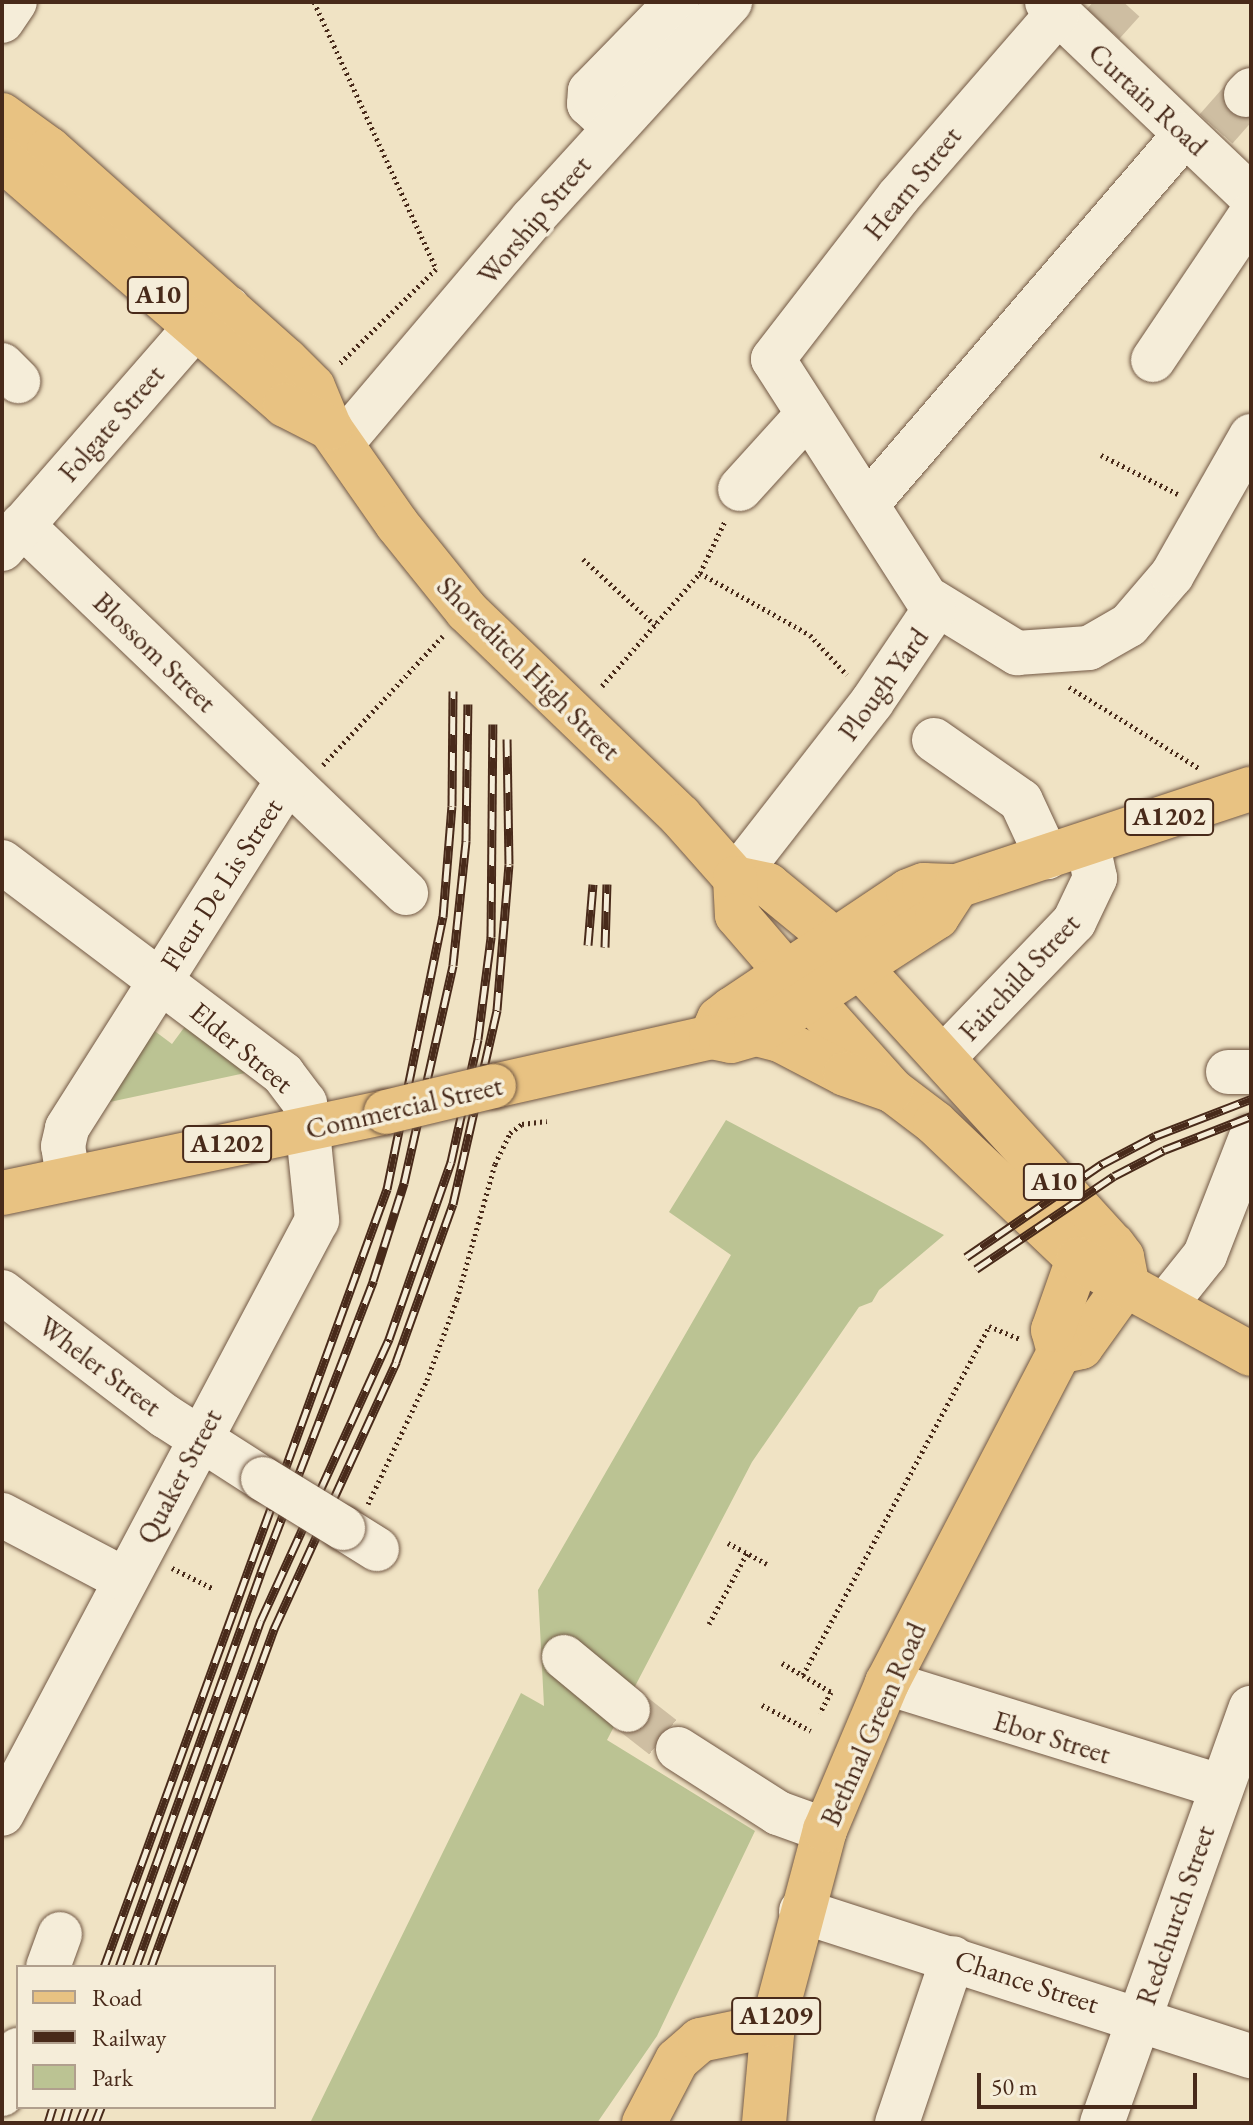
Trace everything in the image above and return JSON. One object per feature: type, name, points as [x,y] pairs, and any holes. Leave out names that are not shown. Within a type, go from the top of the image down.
[{"type":"main road","name":"A10","points":[[2,115],[49,149],[212,318],[285,405],[336,435]]},
{"type":"main road","name":"A10","points":[[2,159],[212,318]]},
{"type":"main road","name":"Shoreditch High Street","points":[[336,435],[397,524],[467,611],[680,816],[735,878]]},
{"type":"main road","name":"A1202","points":[[848,954],[937,917],[957,886],[1244,791]]},
{"type":"main road","name":"A10","points":[[1127,1283],[1122,1257],[1113,1245],[848,954],[768,885],[735,878],[737,915],[893,1091],[935,1123],[1078,1259],[1127,1283],[1251,1354]]},
{"type":"main road","name":"Commercial Street","points":[[711,1037],[719,1019],[799,986],[848,954]]},
{"type":"main road","name":"Commercial Street","points":[[2,1193],[68,1177],[309,1130],[711,1037],[731,1041],[756,1034],[799,986]]},
{"type":"main road","name":"A1202","points":[[756,1034],[893,1091]]},
{"type":"main road","name":"Bethnal Green Road","points":[[764,2123],[773,2025],[825,1830],[887,1683],[1038,1346],[1053,1330],[1078,1259]]},
{"type":"main road","points":[[1038,1346],[1081,1347],[1127,1283]]},
{"type":"main road","points":[[644,2123],[677,2060],[700,2040],[773,2025]]},
{"type":"street","points":[[2,21],[15,2]]},
{"type":"street","points":[[614,127],[589,104],[590,91],[677,2]]},
{"type":"street","name":"Worship Street","points":[[336,435],[730,2]]},
{"type":"street","name":"Curtain Road","points":[[1074,20],[1200,137],[1251,196]]},
{"type":"street","name":"Hearn Street","points":[[808,414],[773,359],[899,196],[1074,20]]},
{"type":"street","points":[[878,513],[1200,137]]},
{"type":"street","points":[[1153,360],[1251,214]]},
{"type":"street","name":"Folgate Street","points":[[12,537],[212,318]]},
{"type":"street","points":[[740,489],[808,414],[878,513],[923,588],[1017,653],[1089,648],[1129,625],[1172,575],[1251,436]]},
{"type":"street","name":"Blossom Street","points":[[12,537],[288,780],[406,893]]},
{"type":"street","name":"Plough Yard","points":[[735,878],[872,702],[927,623],[923,588]]},
{"type":"street","points":[[934,740],[1021,801],[1047,857]]},
{"type":"street","name":"Fleur De Lis Street","points":[[68,1177],[63,1146],[67,1128],[288,780]]},
{"type":"street","name":"Fairchild Street","points":[[943,1058],[1074,922],[1095,878],[1088,845]]},
{"type":"street","name":"Elder Street","points":[[2,862],[283,1074],[305,1103],[309,1130]]},
{"type":"street","name":"Quaker Street","points":[[2,1814],[141,1570],[198,1438],[317,1220],[309,1130]]},
{"type":"street","points":[[1165,1305],[1205,1255],[1251,1137]]},
{"type":"street","name":"Wheler Street","points":[[2,1292],[198,1438],[358,1537]]},
{"type":"street","points":[[2,1515],[141,1570]]},
{"type":"street","points":[[564,1657],[628,1710]]},
{"type":"street","name":"Ebor Street","points":[[887,1683],[1219,1786]]},
{"type":"street","name":"Redchurch Street","points":[[1102,2123],[1219,1786],[1251,1708]]},
{"type":"street","points":[[678,1749],[778,1813],[825,1830]]},
{"type":"street","name":"Chance Street","points":[[801,1911],[1251,2056]]},
{"type":"street","points":[[897,2123],[953,1958]]},
{"type":"street","points":[[2,2094],[16,2056]]},
{"type":"path","points":[[314,2],[436,269],[337,365]]},
{"type":"path","points":[[1101,455],[1203,525]]},
{"type":"path","points":[[602,686],[700,573],[740,489]]},
{"type":"path","points":[[583,559],[656,626]]},
{"type":"path","points":[[700,573],[810,635],[872,702]]},
{"type":"path","name":"Fleur De Lis Street","points":[[288,780],[311,778],[443,636]]},
{"type":"path","points":[[1017,653],[1244,791]]},
{"type":"path","points":[[358,1537],[427,1380],[500,1154],[510,1133],[522,1124],[547,1121]]},
{"type":"path","points":[[803,1675],[989,1326],[1038,1346]]},
{"type":"path","points":[[728,1543],[767,1564]]},
{"type":"path","points":[[709,1624],[747,1553]]},
{"type":"path","points":[[141,1570],[214,1589]]},
{"type":"path","points":[[782,1663],[831,1692],[820,1713]]},
{"type":"path","points":[[762,1705],[811,1731]]},
{"type":"green space","points":[[186,1025],[250,1072],[105,1103],[152,1029],[172,1044]]},
{"type":"green space","points":[[726,1120],[944,1235],[879,1290],[872,1302],[859,1307],[752,1462],[607,1740],[755,1831],[657,2036],[597,2123],[310,2123],[521,1693],[544,1706],[538,1590],[731,1255],[669,1212]]},
{"type":"tunnel","points":[[1103,24],[1123,2]]},
{"type":"tunnel","points":[[1216,129],[1246,95]]},
{"type":"tunnel","points":[[628,1710],[678,1749]]},
{"type":"railway","points":[[105,1965],[387,1189],[443,917],[452,806],[453,691]]},
{"type":"railway","points":[[120,1965],[261,1572],[373,1281],[404,1183],[453,965],[466,841],[468,704]]},
{"type":"railway","points":[[137,1965],[261,1620],[389,1339],[451,1162],[478,1039],[491,937],[493,724]]},
{"type":"railway","points":[[152,1965],[274,1629],[396,1362],[453,1204],[497,1010],[509,864],[507,739]]},
{"type":"railway","points":[[588,945],[593,884]]},
{"type":"railway","points":[[605,947],[607,884]]},
{"type":"railway","points":[[966,1257],[1102,1164],[1155,1136],[1251,1099]]},
{"type":"railway","points":[[976,1269],[1114,1176],[1164,1150],[1251,1116]]},
{"type":"railway","points":[[48,2123],[52,2109]]},
{"type":"railway","points":[[64,2123],[68,2109]]},
{"type":"railway","points":[[79,2123],[84,2109]]},
{"type":"railway","points":[[95,2123],[100,2109]]}]
